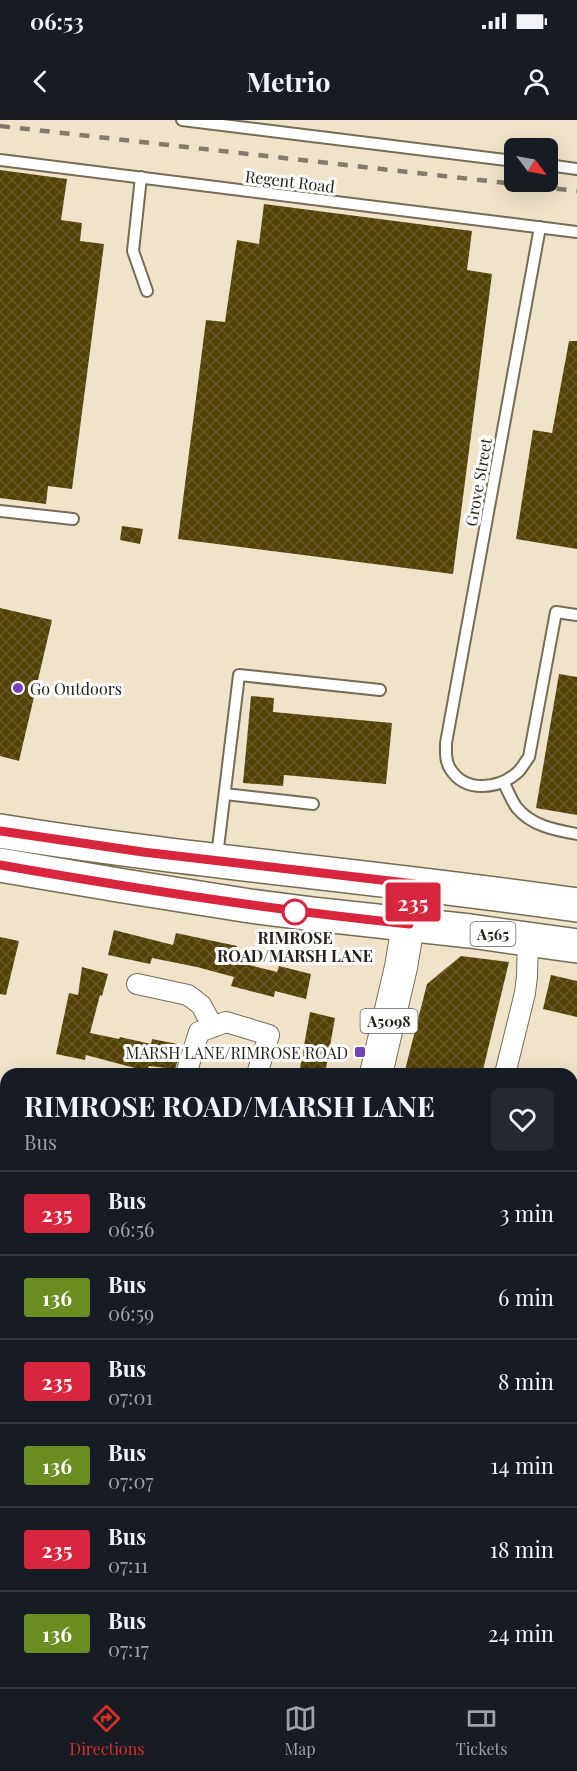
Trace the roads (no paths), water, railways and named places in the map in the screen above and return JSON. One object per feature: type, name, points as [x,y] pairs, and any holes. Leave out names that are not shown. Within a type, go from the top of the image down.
[{"type":"highway","points":[[0,831],[73,843],[472,890],[577,905]]},
{"type":"highway","name":"A565","points":[[0,865],[250,906],[577,946]]},
{"type":"main road","name":"A5098","points":[[377,1068],[401,967],[415,884]]},
{"type":"street","points":[[506,1068],[525,993],[528,939]]},
{"type":"street","points":[[137,984],[188,995],[201,1005],[213,1027]]},
{"type":"street","points":[[188,1068],[199,1032],[225,1022],[269,1035],[259,1068]]},
{"type":"lane","points":[[182,120],[252,124],[504,160]]},
{"type":"lane","name":"Regent Road","points":[[0,160],[577,232]]},
{"type":"lane","points":[[558,166],[577,169]]},
{"type":"lane","points":[[141,177],[133,251],[147,291]]},
{"type":"lane","name":"Grove Street","points":[[503,782],[484,788],[464,783],[451,771],[446,758],[446,743],[540,227]]},
{"type":"lane","points":[[0,511],[73,519]]},
{"type":"lane","points":[[577,615],[556,612],[529,757],[518,772],[503,782],[516,807],[531,820],[550,829],[577,834]]},
{"type":"lane","points":[[216,861],[239,675],[380,690]]},
{"type":"lane","points":[[225,794],[312,804]]},
{"type":"railway","points":[[0,126],[577,191]]},
{"type":"place","name":"Go Outdoors","points":[[18,688]]},
{"type":"place","name":"RIMROSE ROAD/MARSH LANE","points":[[295,912]]},
{"type":"place","name":"MARSH LANE/RIMROSE ROAD","points":[[360,1052]]}]
